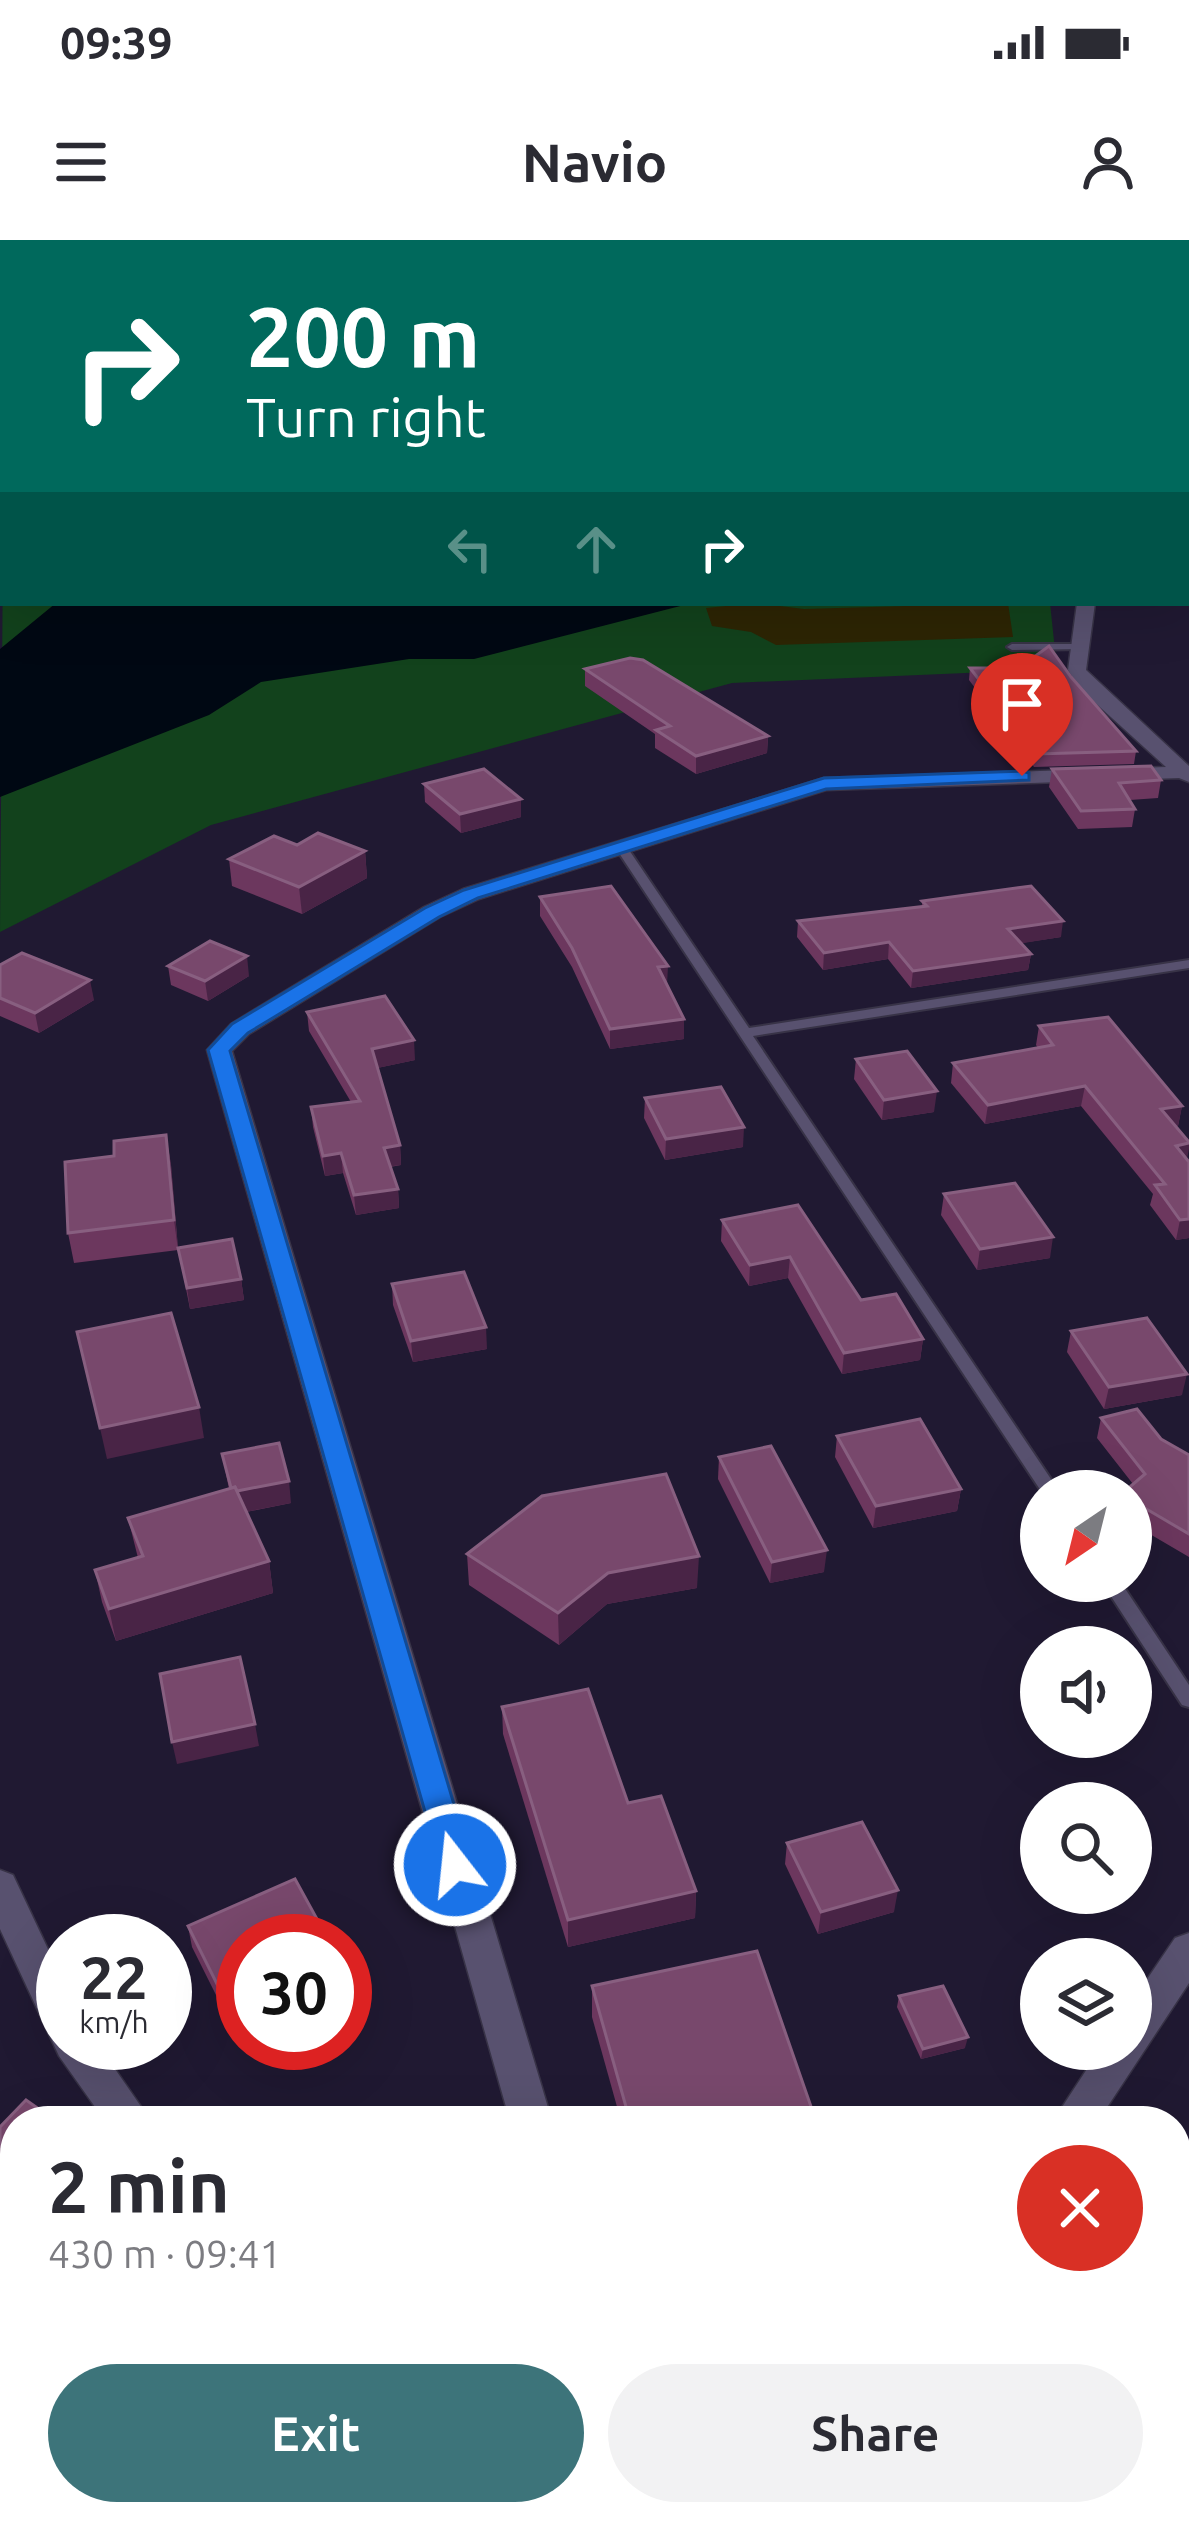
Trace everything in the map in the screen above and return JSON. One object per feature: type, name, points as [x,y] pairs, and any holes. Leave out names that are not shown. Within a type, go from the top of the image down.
[{"type":"street","points":[[1085,606],[1078,670],[1087,685],[1186,774]]},
{"type":"street","points":[[527,2106],[219,1050],[240,1028],[449,904],[824,784],[1186,774]]},
{"type":"street","points":[[0,1886],[36,1965]]},
{"type":"street","points":[[1152,2005],[1189,1950]]},
{"type":"street","points":[[93,2070],[119,2106]]},
{"type":"street","points":[[1084,2106],[1109,2070]]},
{"type":"lane","points":[[1012,647],[1078,647]]},
{"type":"lane","points":[[621,847],[1036,1470]]},
{"type":"lane","points":[[746,1033],[1189,964]]},
{"type":"lane","points":[[1124,1602],[1189,1700]]},
{"type":"green space","points":[[3,606],[1050,606],[1057,669],[732,683],[211,825],[0,932]]},
{"type":"sand","points":[[1008,606],[1013,637],[776,645],[751,632],[712,626],[706,608]]},
{"type":"shaded area","points":[[52,606],[680,606],[474,659],[409,659],[261,682],[209,715],[0,797],[0,649]]},
{"type":"building","points":[[1049,646],[1136,751],[1036,754],[970,668],[1019,668]]},
{"type":"building","points":[[630,658],[643,660],[768,736],[696,756],[656,730],[670,726],[585,669]]},
{"type":"building","points":[[1151,766],[1161,780],[1119,783],[1135,809],[1081,811],[1052,769]]},
{"type":"building","points":[[484,769],[521,799],[460,814],[424,784]]},
{"type":"building","points":[[318,833],[365,851],[299,887],[229,859],[274,836],[297,845]]},
{"type":"building","points":[[611,886],[668,966],[658,967],[684,1019],[610,1029],[572,948],[540,897]]},
{"type":"building","points":[[1031,886],[1063,921],[1008,929],[1031,954],[913,971],[889,942],[824,953],[798,921],[927,906],[922,901]]},
{"type":"building","points":[[210,941],[247,956],[205,981],[168,966]]},
{"type":"building","points":[[22,953],[90,980],[35,1013],[0,998],[0,965]]},
{"type":"building","points":[[385,996],[414,1040],[372,1049],[400,1145],[384,1148],[398,1189],[354,1195],[341,1153],[323,1156],[311,1107],[360,1101],[307,1012]]},
{"type":"building","points":[[1108,1017],[1182,1106],[1161,1109],[1189,1142],[1176,1146],[1189,1162],[1189,1219],[1180,1220],[1155,1185],[1165,1184],[1085,1086],[988,1105],[953,1063],[1053,1045],[1039,1026]]},
{"type":"building","points":[[907,1051],[937,1091],[884,1100],[856,1059]]},
{"type":"building","points":[[721,1087],[744,1127],[666,1139],[645,1098]]},
{"type":"building","points":[[166,1135],[174,1220],[68,1233],[65,1162],[114,1156],[114,1141]]},
{"type":"building","points":[[1015,1183],[1053,1237],[980,1249],[944,1194]]},
{"type":"building","points":[[798,1205],[861,1300],[896,1294],[923,1339],[844,1353],[790,1257],[750,1265],[722,1220]]},
{"type":"building","points":[[232,1239],[241,1279],[187,1288],[178,1248]]},
{"type":"building","points":[[464,1272],[486,1327],[411,1341],[392,1284]]},
{"type":"building","points":[[171,1313],[199,1407],[100,1428],[77,1332]]},
{"type":"building","points":[[1147,1318],[1187,1374],[1109,1387],[1071,1331]]},
{"type":"building","points":[[1137,1409],[1161,1439],[1189,1455],[1189,1534],[1152,1512],[1152,1470],[1142,1470],[1101,1418]]},
{"type":"building","points":[[920,1419],[961,1489],[876,1506],[837,1436]]},
{"type":"building","points":[[279,1443],[289,1481],[237,1491],[231,1488],[222,1454]]},
{"type":"building","points":[[771,1446],[827,1550],[772,1562],[719,1457]]},
{"type":"building","points":[[666,1474],[699,1556],[608,1573],[558,1613],[467,1554],[542,1496]]},
{"type":"building","points":[[235,1487],[269,1561],[109,1609],[95,1570],[143,1556],[128,1518]]},
{"type":"building","points":[[240,1657],[255,1724],[172,1742],[160,1674]]},
{"type":"building","points":[[588,1689],[628,1803],[661,1796],[696,1891],[568,1920],[502,1707]]},
{"type":"building","points":[[862,1822],[898,1890],[821,1912],[787,1843]]},
{"type":"building","points":[[295,1879],[314,1914],[216,1914],[216,1982],[192,1934],[192,1924]]},
{"type":"building","points":[[757,1951],[811,2106],[626,2106],[592,1986]]},
{"type":"building","points":[[943,1986],[968,2037],[923,2049],[899,1996]]},
{"type":"route","points":[[455,1865],[219,1050],[240,1028],[432,912],[471,894],[824,784],[1022,776]]}]
